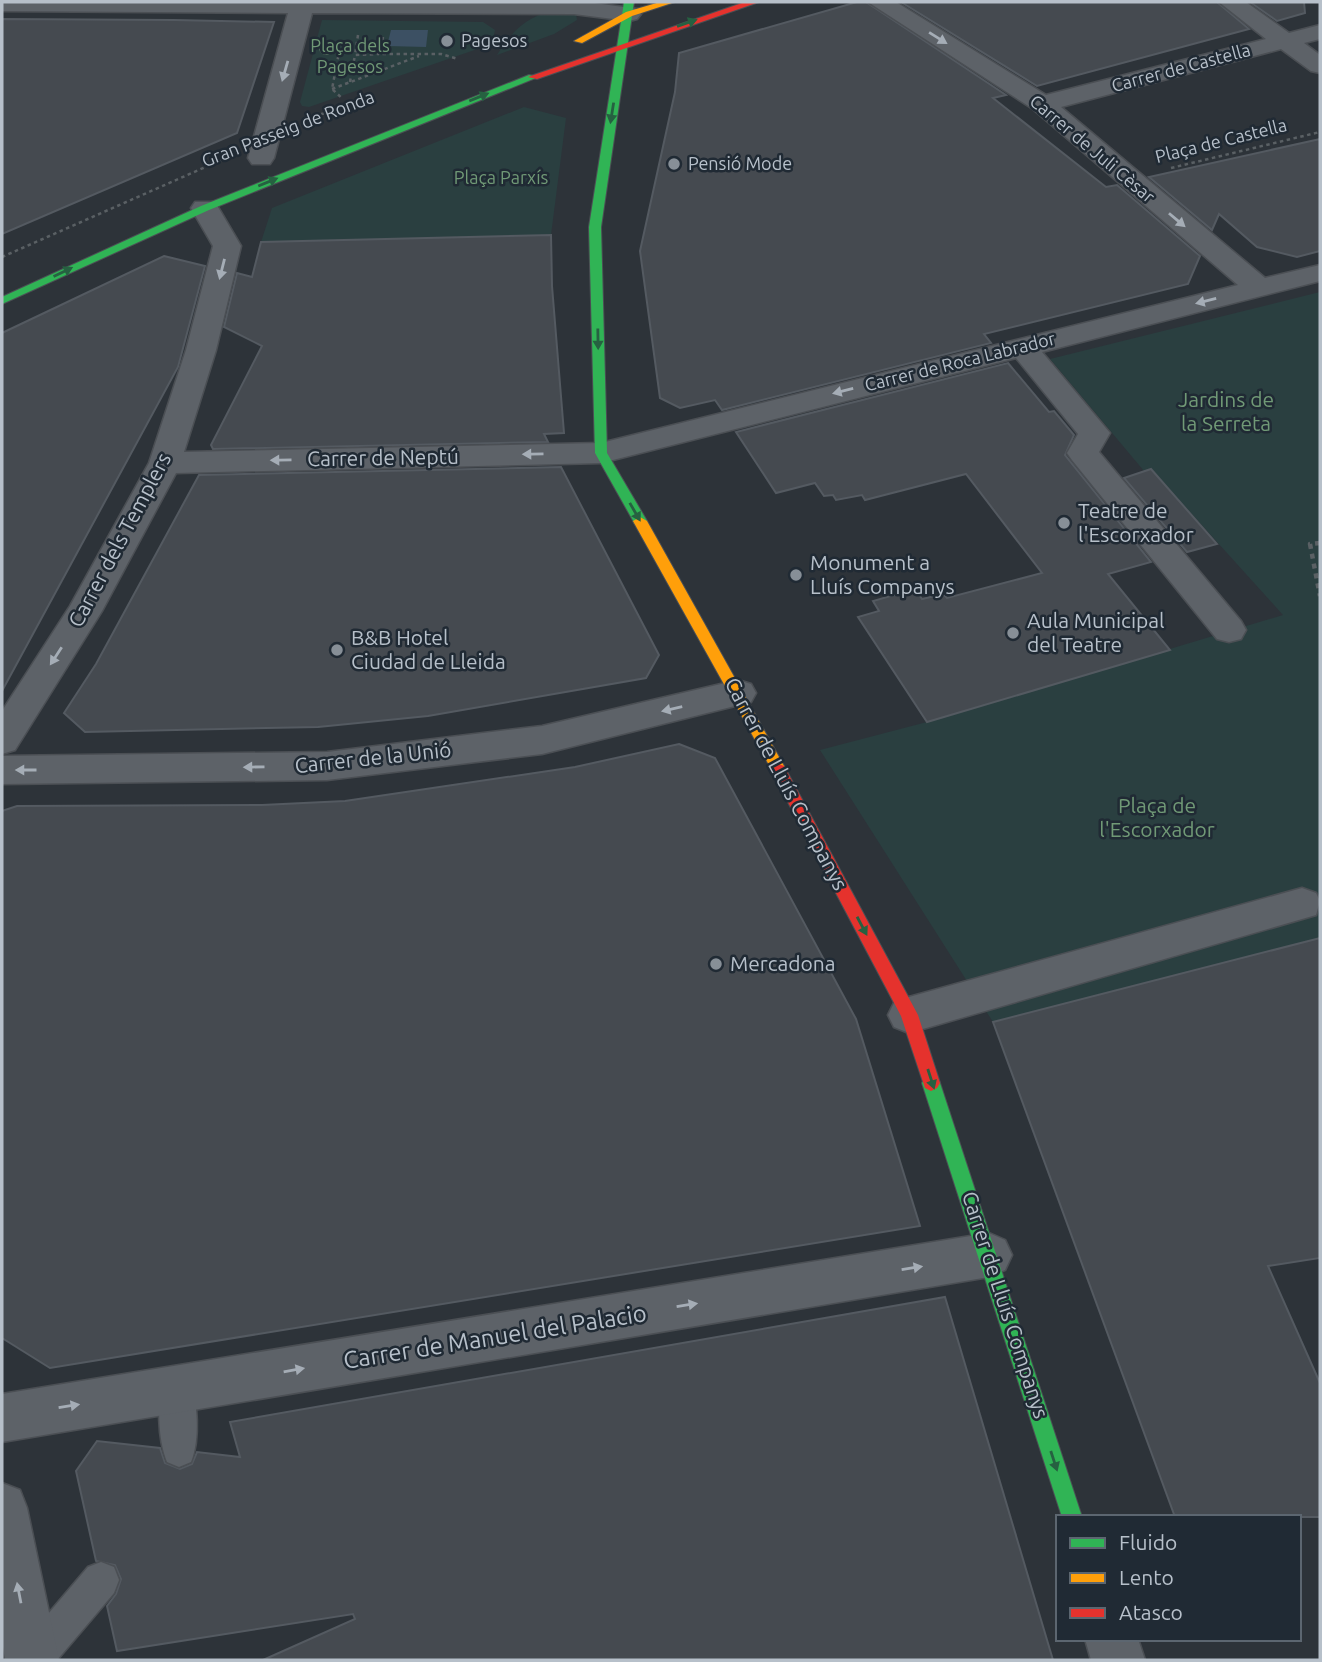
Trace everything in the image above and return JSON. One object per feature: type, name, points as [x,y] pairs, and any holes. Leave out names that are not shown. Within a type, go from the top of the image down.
[{"type":"street","points":[[2,4],[459,4],[629,8],[670,2]]},
{"type":"street","name":"Gran Passeig de Ronda","points":[[2,301],[205,208],[502,88],[754,2]]},
{"type":"street","name":"Carrer de Juli Cèsar","points":[[880,2],[1042,104],[1259,288]]},
{"type":"street","points":[[1231,2],[1320,66]]},
{"type":"street","points":[[263,157],[302,5]]},
{"type":"street","points":[[567,45],[629,8]]},
{"type":"street","points":[[623,46],[629,8]]},
{"type":"street","name":"Carrer de Castella","points":[[1042,104],[1320,32]]},
{"type":"street","name":"Carrer de Lluís Companys","points":[[623,46],[595,227],[601,453],[738,692],[909,1014],[1071,1515]]},
{"type":"street","name":"Carrer dels Templers","points":[[2,740],[85,611],[165,463],[201,351],[227,246],[205,208]]},
{"type":"street","name":"Carrer de Roca Labrador","points":[[601,453],[1021,346],[1320,274]]},
{"type":"street","points":[[1021,346],[1094,433],[1083,453],[1229,630]]},
{"type":"street","name":"Carrer de Neptú","points":[[165,463],[601,453]]},
{"type":"street","name":"Carrer de la Unió","points":[[2,771],[327,766],[542,740],[738,692]]},
{"type":"street","points":[[909,1014],[1302,904]]},
{"type":"street","name":"Carrer de Manuel del Palacio","points":[[2,1418],[989,1255]]},
{"type":"street","points":[[2,1508],[33,1660]]},
{"type":"street","points":[[1112,1641],[1118,1660]]},
{"type":"lane","points":[[177,1390],[178,1450]]},
{"type":"lane","points":[[33,1660],[101,1580]]},
{"type":"path","points":[[379,54],[385,27]]},
{"type":"path","points":[[350,82],[360,28]]},
{"type":"path","points":[[332,89],[341,42],[357,42]]},
{"type":"path","points":[[332,89],[423,54]]},
{"type":"path","points":[[355,55],[441,54],[458,59]]},
{"type":"path","points":[[332,89],[343,99]]},
{"type":"path","name":"Plaça de Castella","points":[[1128,178],[1320,132]]},
{"type":"path","points":[[1320,543],[1310,544],[1320,597]]},
{"type":"green space","points":[[551,11],[576,14],[577,20],[554,34],[497,55],[519,27]]},
{"type":"green space","name":"Plaça dels Pagesos","points":[[322,20],[483,22],[495,30],[492,44],[309,107],[302,106],[300,102]]},
{"type":"green space","name":"Plaça Parxís","points":[[524,107],[566,118],[551,235],[261,242],[272,208]]},
{"type":"green space","name":"Plaça de l'Escorxador","points":[[1320,292],[1320,938],[993,1022],[820,750],[927,722],[1283,615],[1152,470],[1144,471],[1050,359]]},
{"type":"water","points":[[391,30],[428,30],[426,47],[387,46]]},
{"type":"building","points":[[857,2],[866,2],[1006,95],[993,98],[1106,187],[1117,185],[1200,256],[1188,284],[984,334],[991,343],[722,410],[715,400],[680,408],[660,398],[640,251],[675,92],[679,53]]},
{"type":"building","points":[[901,2],[1217,2],[1249,29],[1037,86]]},
{"type":"building","points":[[1250,2],[1304,2],[1305,13],[1277,21]]},
{"type":"building","points":[[2,19],[274,22],[237,133],[2,234]]},
{"type":"building","points":[[1320,139],[1320,251],[1297,257],[1257,247],[1219,214],[1212,230],[1149,177]]},
{"type":"building","points":[[551,235],[552,286],[564,433],[544,434],[548,442],[213,449],[211,445],[262,346],[224,327],[237,273],[252,277],[261,242]]},
{"type":"building","points":[[164,256],[205,266],[178,367],[2,691],[2,333]]},
{"type":"building","points":[[1008,363],[1049,412],[1054,411],[1074,435],[1065,455],[1151,562],[1108,574],[1170,650],[927,722],[858,617],[879,611],[873,601],[915,589],[922,599],[943,594],[947,598],[1042,573],[966,474],[865,500],[862,495],[836,500],[833,495],[824,496],[815,483],[776,493],[736,432]]},
{"type":"building","points":[[561,467],[659,655],[646,678],[428,716],[318,727],[85,732],[64,713],[96,664],[199,475]]},
{"type":"building","points":[[1151,469],[1217,544],[1187,552],[1124,478]]},
{"type":"building","points":[[679,744],[715,758],[856,1019],[920,1226],[50,1368],[2,1338],[2,811],[17,806],[262,805],[345,801],[575,767]]},
{"type":"building","points":[[1320,938],[1320,1258],[1268,1266],[1320,1383],[1320,1517],[1174,1515],[993,1022]]},
{"type":"building","points":[[945,1297],[1053,1660],[263,1660],[355,1619],[353,1614],[117,1651],[107,1606],[116,1594],[121,1579],[115,1565],[96,1561],[76,1471],[97,1441],[160,1448],[165,1463],[180,1469],[192,1464],[197,1452],[240,1457],[230,1422]]},
{"type":"traffic: fast","points":[[629,2],[595,227],[601,453],[640,521]]},
{"type":"traffic: fast","points":[[2,301],[205,208],[533,77]]},
{"type":"traffic: fast","points":[[931,1083],[1071,1515]]},
{"type":"traffic: slow","points":[[579,41],[629,14],[670,2]]},
{"type":"traffic: slow","points":[[640,521],[779,770]]},
{"type":"traffic: jam","points":[[533,77],[754,2]]},
{"type":"traffic: jam","points":[[779,770],[909,1015],[931,1083]]},
{"type":"place","name":"Pagesos","points":[[447,41]]},
{"type":"place","name":"Pensió Mode","points":[[674,164]]},
{"type":"place","name":"Teatre de l'Escorxador","points":[[1064,523]]},
{"type":"place","name":"Monument a Lluís Companys","points":[[796,575]]},
{"type":"place","name":"Aula Municipal del Teatre","points":[[1013,633]]},
{"type":"place","name":"B&B Hotel Ciudad de Lleida","points":[[337,650]]},
{"type":"place","name":"Mercadona","points":[[716,964]]},
{"type":"park label","name":"Jardins de la Serreta","points":[[1226,412]]}]
